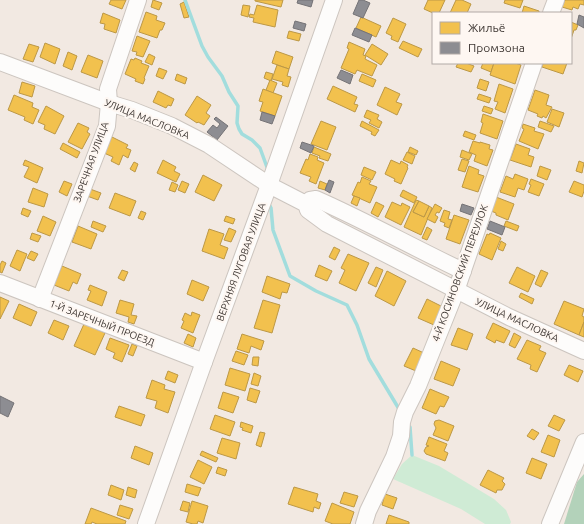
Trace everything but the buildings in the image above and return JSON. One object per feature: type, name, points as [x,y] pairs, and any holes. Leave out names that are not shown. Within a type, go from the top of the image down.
[{"type":"street","name":"ЗАРЕЧНАЯ УЛИЦА","points":[[40,299],[107,126],[109,103],[108,89],[138,0]]},
{"type":"street","name":"ВЕРХНЯЯ ЛУГОВАЯ УЛИЦА","points":[[146,524],[269,185],[334,0]]},
{"type":"street","points":[[551,12],[556,0]]},
{"type":"street","name":"УЛИЦА МАСЛОВКА","points":[[0,62],[172,126],[216,150],[269,185],[306,204],[308,210],[327,224],[456,291],[584,351]]},
{"type":"street","name":"4-Й КОСИНОВСКИЙ ПЕРЕУЛОК","points":[[364,524],[368,510],[394,457],[401,436],[402,422],[405,412],[418,386],[456,291],[534,64]]},
{"type":"street","points":[[306,204],[310,200],[316,199],[463,271]]},
{"type":"street","name":"1-Й ЗАРЕЧНЫЙ ПРОЕЗД","points":[[0,283],[204,362]]},
{"type":"street","points":[[550,524],[584,442]]},
{"type":"green space","points":[[412,455],[439,466],[494,499],[506,510],[511,522],[510,524],[485,524],[461,509],[393,479],[402,464]]},
{"type":"green space","points":[[584,474],[584,524],[564,524],[577,482]]},
{"type":"waterway","points":[[185,0],[202,46],[222,76],[229,92],[238,106],[237,123],[239,129],[242,134],[252,140],[260,148],[268,170]]},
{"type":"waterway","points":[[268,202],[271,208],[273,230],[290,276],[316,291],[347,305],[357,325],[369,359],[399,409]]},
{"type":"waterway","points":[[410,427],[412,455]]}]
